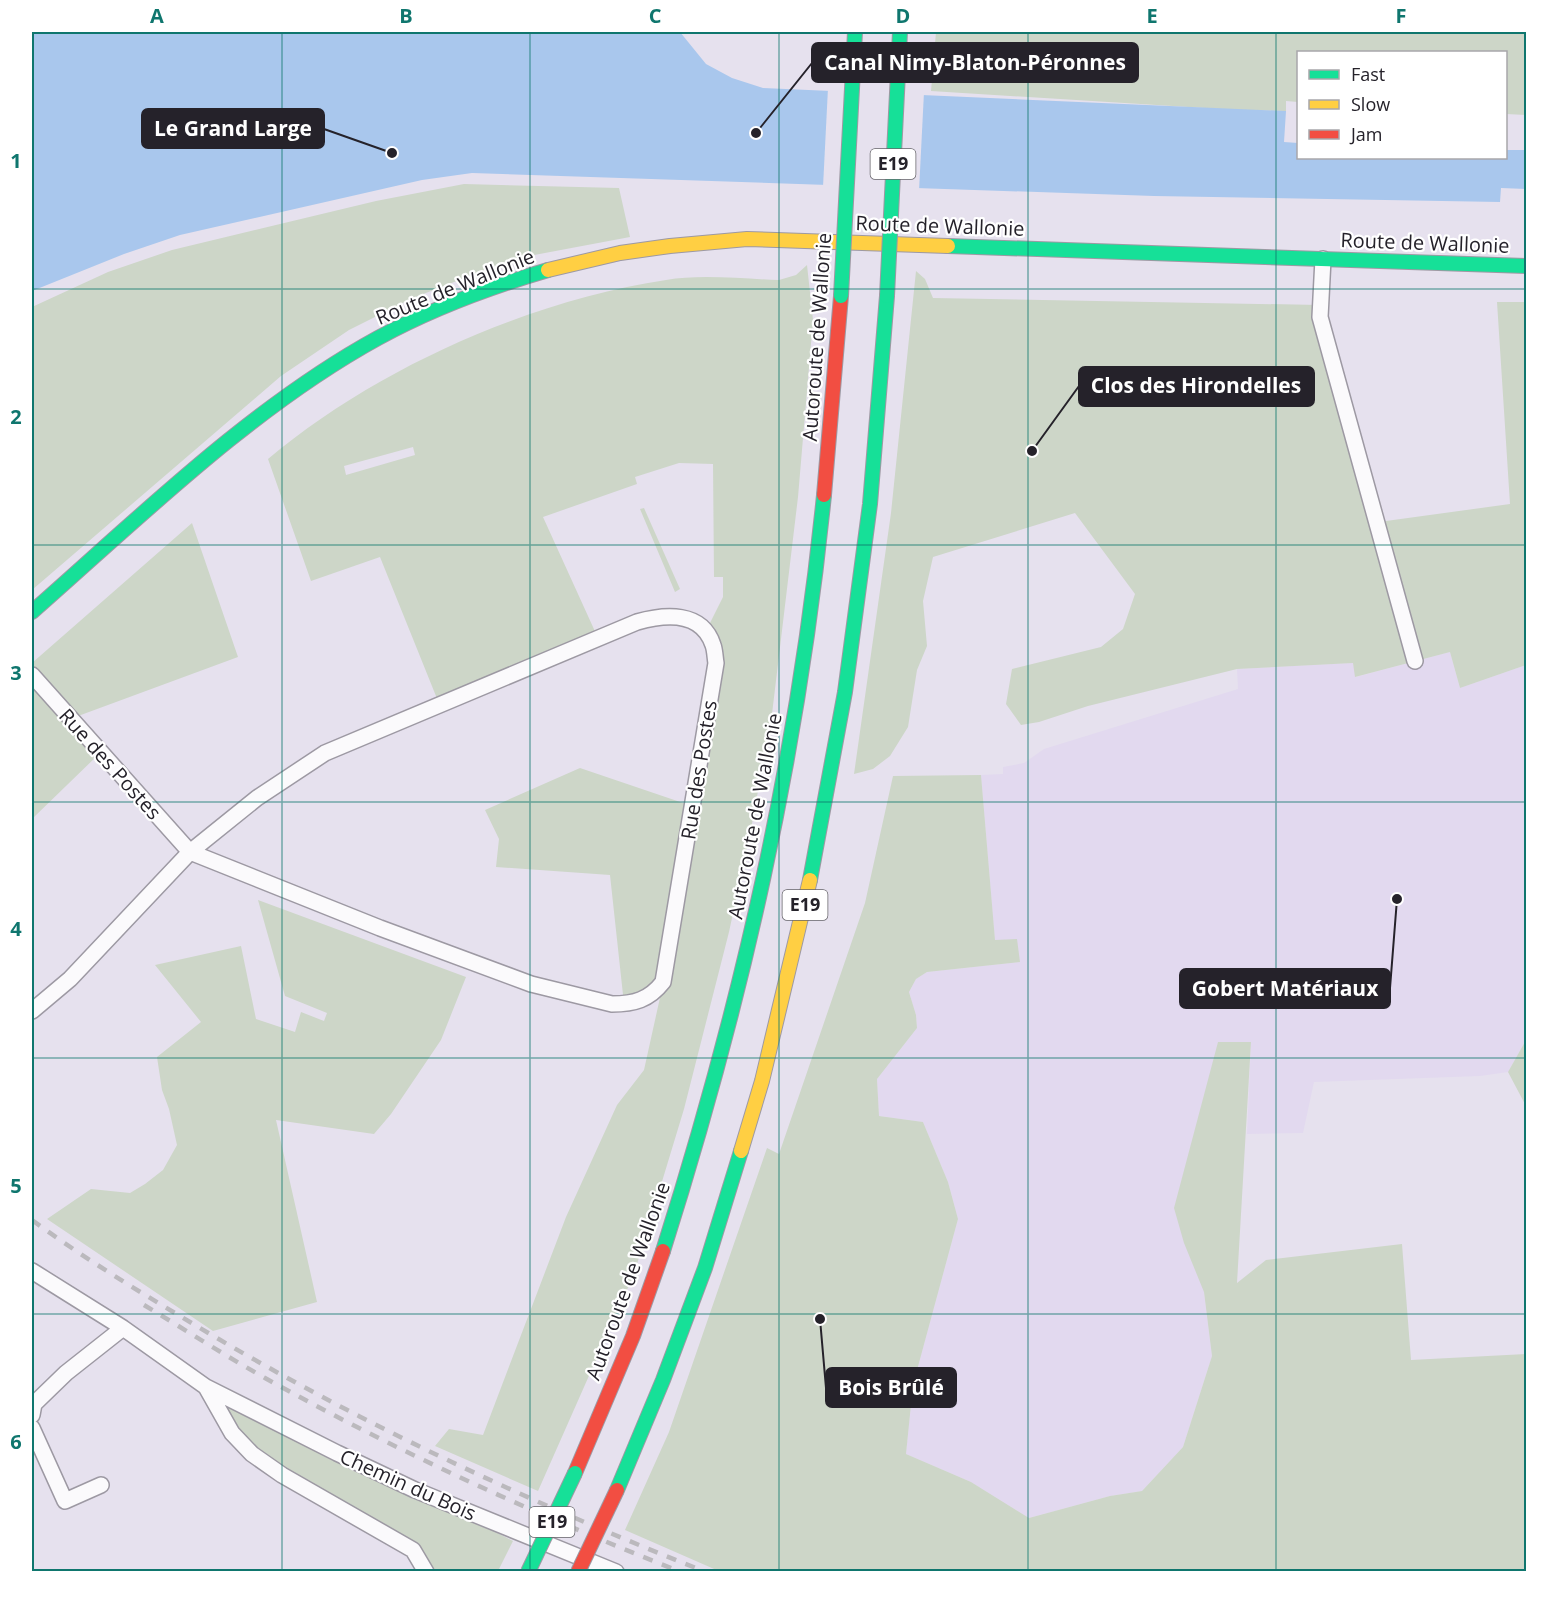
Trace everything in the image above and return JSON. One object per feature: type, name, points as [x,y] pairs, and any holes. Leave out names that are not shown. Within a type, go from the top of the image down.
[{"type":"main road","name":"Autoroute de Wallonie","points":[[528,1572],[575,1473],[623,1361],[663,1254],[719,1066],[766,872],[801,678],[824,501],[841,296],[855,32]]},
{"type":"main road","name":"E19","points":[[578,1572],[617,1490],[663,1380],[705,1268],[762,1081],[810,885],[845,692],[870,504],[887,296],[900,32]]},
{"type":"main road","name":"Route de Wallonie","points":[[32,612],[258,418],[315,378],[370,342],[431,313],[546,270],[611,255],[678,244],[747,239],[1527,266]]},
{"type":"street","points":[[1323,259],[1320,317],[1415,661]]},
{"type":"street","name":"Rue des Postes","points":[[32,675],[190,852],[380,928],[531,984],[612,1004],[624,1004],[644,999],[655,993],[663,982],[716,663],[713,644],[705,631],[692,620],[673,616],[654,617],[637,622],[325,753],[257,798],[190,852],[70,979],[32,1011]]},
{"type":"street","name":"Chemin du Bois","points":[[32,1271],[123,1328],[206,1387],[415,1490],[616,1572]]},
{"type":"street","points":[[32,1415],[34,1404],[66,1374],[123,1328]]},
{"type":"street","points":[[206,1387],[232,1433],[252,1454],[282,1475],[413,1550],[426,1572]]},
{"type":"street","points":[[32,1428],[65,1501],[101,1485]]},
{"type":"shaded area","points":[[1450,652],[1460,688],[1526,665],[1526,1040],[1508,1072],[1480,1076],[1314,1082],[1303,1133],[1247,1134],[1251,1042],[1218,1042],[1204,1292],[1212,1356],[1183,1447],[1142,1491],[1110,1496],[1029,1518],[971,1482],[906,1454],[913,1385],[958,1219],[948,1182],[923,1122],[879,1116],[877,1079],[917,1028],[916,1015],[909,992],[916,979],[927,972],[1020,962],[995,941],[981,775],[1003,774],[1003,767],[1024,763],[1044,749],[1238,689],[1237,669],[1353,663],[1356,677]]},
{"type":"green space","points":[[936,32],[1526,32],[1526,115],[1507,114],[1507,51],[1297,51],[1297,102],[1286,101],[1286,111],[931,91]]},
{"type":"green space","points":[[464,184],[619,188],[630,237],[513,259],[413,298],[349,330],[281,376],[32,590],[32,307],[108,272],[172,250],[376,201]]},
{"type":"green space","points":[[807,265],[813,320],[798,497],[772,714],[752,824],[729,932],[684,1109],[634,1274],[538,1491],[435,1446],[449,1429],[483,1435],[566,1217],[617,1105],[644,1070],[663,984],[624,1004],[610,875],[496,867],[499,839],[485,810],[580,768],[692,806],[716,663],[706,631],[723,597],[723,577],[714,577],[713,464],[679,463],[635,477],[637,484],[543,517],[598,638],[440,706],[380,557],[311,581],[268,459],[310,426],[405,368],[508,322],[561,304],[614,290],[666,280],[707,277],[779,280],[796,275]],"holes":[[[413,447],[415,455],[346,475],[344,466]]]},
{"type":"green space","points":[[916,271],[925,279],[933,298],[1320,305],[1379,526],[1386,521],[1510,504],[1497,302],[1526,302],[1526,665],[1460,688],[1450,652],[1355,677],[1353,663],[1237,669],[1021,725],[1006,704],[1012,669],[1101,647],[1123,629],[1135,594],[1075,513],[933,557],[923,601],[927,646],[917,670],[908,727],[890,756],[873,769],[854,774],[891,513]]},
{"type":"green space","points":[[644,508],[680,589],[675,592],[640,509]]},
{"type":"green space","points":[[192,523],[238,657],[70,719],[100,753],[32,819],[32,663]]},
{"type":"green space","points":[[981,775],[995,940],[1017,939],[1020,962],[927,972],[916,979],[909,992],[916,1015],[917,1028],[877,1079],[879,1116],[923,1122],[948,1182],[958,1219],[913,1385],[906,1454],[971,1482],[1029,1518],[1110,1496],[1142,1491],[1183,1447],[1212,1356],[1204,1292],[1184,1243],[1174,1208],[1218,1042],[1251,1042],[1237,1283],[1266,1260],[1402,1244],[1411,1360],[1526,1354],[1526,1571],[721,1572],[625,1530],[669,1432],[767,1148],[779,1154],[865,903],[893,776]]},
{"type":"green space","points":[[258,900],[466,977],[441,1040],[391,1114],[374,1134],[276,1120],[317,1302],[213,1331],[47,1219],[91,1189],[130,1193],[163,1170],[177,1145],[162,1090],[157,1057],[201,1022],[155,965],[241,946],[256,1019],[295,1032],[301,1012],[324,1021],[327,1013],[285,996]]},
{"type":"green space","points":[[1526,1040],[1526,1106],[1508,1072]]},
{"type":"green space","points":[[206,1387],[513,1541],[498,1571],[426,1571],[413,1550],[252,1454]]},
{"type":"water","points":[[32,32],[680,32],[706,64],[732,78],[763,88],[1286,111],[1284,142],[1297,143],[1297,159],[1507,159],[1507,150],[1526,150],[1526,189],[1501,188],[1500,202],[1154,196],[472,173],[422,180],[180,235],[124,254],[32,291]]},
{"type":"pier","points":[[828,88],[924,92],[919,191],[823,187]]},
{"type":"railway","points":[[32,1220],[157,1302],[322,1397],[511,1490],[706,1572]]},
{"type":"railway","points":[[144,1305],[265,1378],[366,1432],[522,1506],[681,1572]]},
{"type":"traffic: fast","points":[[841,296],[855,32]]},
{"type":"traffic: fast","points":[[887,296],[900,32]]},
{"type":"traffic: fast","points":[[948,246],[1526,266]]},
{"type":"traffic: fast","points":[[32,612],[198,465],[286,397],[331,366],[398,327],[440,308],[548,270]]},
{"type":"traffic: fast","points":[[810,880],[845,692],[870,504],[887,296]]},
{"type":"traffic: fast","points":[[663,1251],[718,1065],[763,878],[799,688],[824,495]]},
{"type":"traffic: fast","points":[[617,1490],[663,1380],[705,1268],[741,1151]]},
{"type":"traffic: fast","points":[[528,1572],[575,1473]]},
{"type":"traffic: slow","points":[[548,270],[620,253],[747,239],[948,246]]},
{"type":"traffic: slow","points":[[741,1151],[762,1081],[810,880]]},
{"type":"traffic: jam","points":[[824,495],[841,296]]},
{"type":"traffic: jam","points":[[575,1473],[633,1336],[663,1251]]},
{"type":"traffic: jam","points":[[578,1572],[617,1490]]},
{"type":"place","name":"Canal Nimy-Blaton-Péronnes","points":[[756,133]]},
{"type":"place","name":"Le Grand Large","points":[[392,153]]},
{"type":"place","name":"Clos des Hirondelles","points":[[1032,451]]},
{"type":"place","name":"Gobert Matériaux","points":[[1397,899]]},
{"type":"place","name":"Bois Brûlé","points":[[820,1319]]}]
